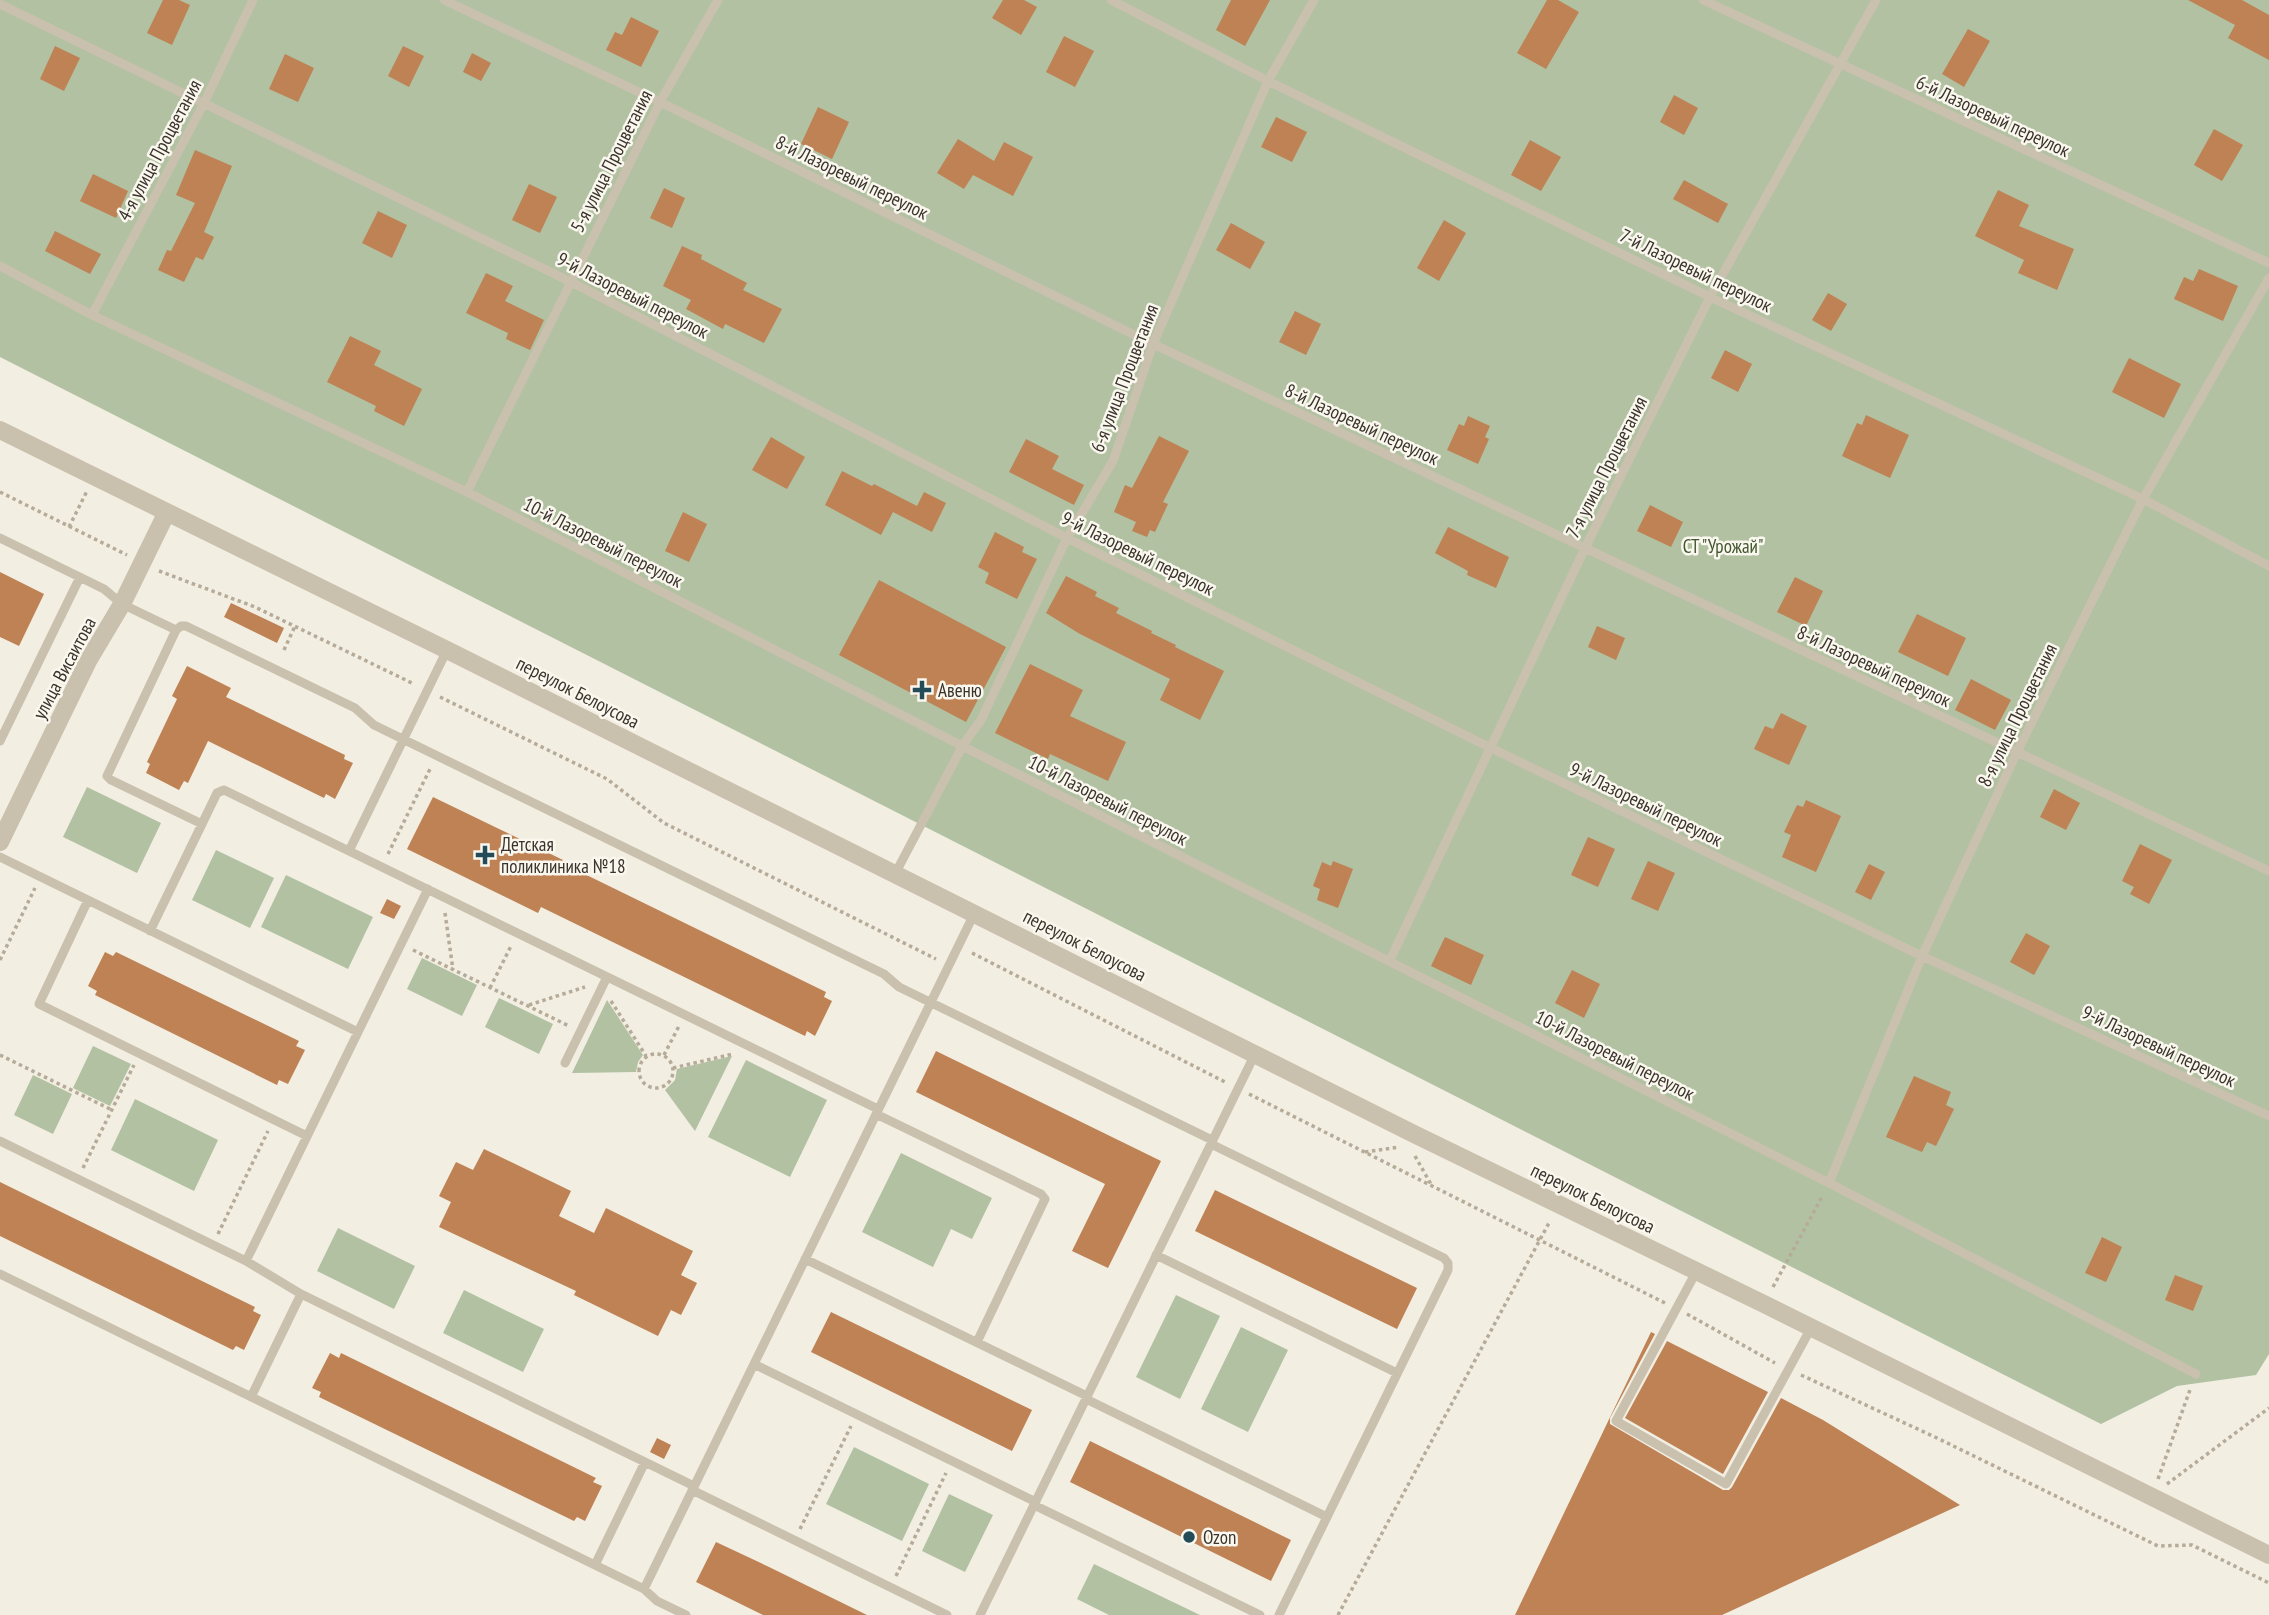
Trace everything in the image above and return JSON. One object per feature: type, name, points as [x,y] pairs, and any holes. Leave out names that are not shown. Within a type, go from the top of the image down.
[{"type":"street","name":"переулок Белоусова","points":[[0,430],[447,650],[1416,1135],[1764,1304],[2269,1555]]},
{"type":"street","name":"улица Висаитова","points":[[0,842],[88,661],[122,604],[166,514]]},
{"type":"lane","name":"4-я улица Процветания","points":[[92,315],[204,103],[253,0]]},
{"type":"lane","name":"8-й Лазоревый переулок","points":[[444,0],[1584,550],[2269,871]]},
{"type":"lane","name":"5-я улица Процветания","points":[[467,492],[660,102],[718,0]]},
{"type":"lane","name":"7-й Лазоревый переулок","points":[[1111,0],[1268,81],[1710,297],[2143,499],[2269,566]]},
{"type":"lane","name":"6-я улица Процветания","points":[[895,874],[963,745],[981,720],[1067,538],[1113,461],[1153,344],[1268,81],[1314,0]]},
{"type":"lane","name":"6-й Лазоревый переулок","points":[[1703,0],[2269,263]]},
{"type":"lane","name":"7-я улица Процветания","points":[[1390,960],[1584,550],[1710,297],[1876,0]]},
{"type":"lane","name":"9-й Лазоревый переулок","points":[[0,4],[571,282],[1067,538],[1490,748],[1922,956],[2269,1116]]},
{"type":"lane","name":"10-й Лазоревый переулок","points":[[0,266],[92,315],[467,492],[1829,1183],[2196,1374]]},
{"type":"lane","name":"8-я улица Процветания","points":[[1829,1183],[1922,956],[2017,752],[2143,499],[2269,278]]},
{"type":"lane","points":[[0,538],[104,589],[122,604],[176,631]]},
{"type":"lane","points":[[0,741],[80,577]]},
{"type":"lane","points":[[202,824],[107,776],[176,631],[181,626],[186,626],[355,708],[374,725],[884,974],[899,987],[1432,1252],[1448,1263],[1448,1270],[1279,1615]]},
{"type":"lane","points":[[349,851],[447,650]]},
{"type":"lane","points":[[150,930],[218,793],[224,790],[517,933],[605,981],[684,1014],[739,1041],[1041,1194],[1045,1199],[976,1342]]},
{"type":"lane","points":[[0,857],[358,1032]]},
{"type":"lane","points":[[246,1261],[428,889]]},
{"type":"lane","points":[[88,900],[39,1004],[307,1136]]},
{"type":"lane","points":[[644,1589],[974,914]]},
{"type":"lane","points":[[565,1063],[605,981]]},
{"type":"lane","points":[[980,1615],[1255,1054]]},
{"type":"lane","points":[[0,1141],[246,1261],[301,1294],[645,1461],[693,1488],[947,1615]]},
{"type":"lane","points":[[1156,1255],[1397,1373]]},
{"type":"lane","points":[[805,1259],[1327,1517]]},
{"type":"lane","points":[[1696,1272],[1616,1421],[1726,1484],[1811,1328]]},
{"type":"lane","points":[[0,1274],[644,1589],[657,1601],[686,1615]]},
{"type":"lane","points":[[251,1397],[301,1294]]},
{"type":"lane","points":[[754,1364],[1259,1615]]},
{"type":"lane","points":[[595,1565],[645,1461]]},
{"type":"path","points":[[69,527],[88,487]]},
{"type":"path","points":[[0,492],[142,563],[256,607],[607,779],[664,823],[947,965]]},
{"type":"path","points":[[284,649],[295,626]]},
{"type":"path","points":[[382,867],[436,755]]},
{"type":"path","points":[[0,960],[40,877]]},
{"type":"path","points":[[443,897],[453,970]]},
{"type":"path","points":[[490,988],[517,933]]},
{"type":"path","points":[[401,944],[580,1032]]},
{"type":"path","points":[[957,946],[1677,1309],[1788,1370],[1937,1438],[2158,1546],[2192,1545],[2269,1583]]},
{"type":"path","points":[[527,1006],[605,981],[647,1057]]},
{"type":"path","points":[[664,1055],[684,1014]]},
{"type":"path","points":[[673,1068],[733,1055],[739,1041]]},
{"type":"path","points":[[78,1179],[139,1054]]},
{"type":"path","points":[[0,1055],[112,1110]]},
{"type":"path","points":[[664,1055],[670,1059],[673,1068],[672,1079],[662,1088],[649,1087],[643,1083],[640,1063],[647,1057],[664,1055]]},
{"type":"path","points":[[212,1245],[274,1120]]},
{"type":"path","points":[[1365,1152],[1409,1146],[1433,1187]]},
{"type":"path","points":[[1764,1304],[1829,1183]]},
{"type":"path","points":[[1338,1615],[1559,1204]]},
{"type":"path","points":[[2151,1497],[2196,1374]]},
{"type":"path","points":[[2151,1497],[2269,1408]]},
{"type":"path","points":[[805,1518],[856,1414]]},
{"type":"path","points":[[902,1563],[952,1461]]},
{"type":"green space","name":"СТ \"Урожай\"","points":[[0,0],[2269,0],[2269,1354],[2256,1375],[2177,1386],[2101,1424],[0,357]]},
{"type":"green space","points":[[87,787],[161,823],[137,873],[63,837]]},
{"type":"green space","points":[[216,850],[274,878],[250,928],[192,900]]},
{"type":"green space","points":[[286,875],[373,917],[348,969],[261,927]]},
{"type":"green space","points":[[422,958],[477,985],[462,1016],[407,989]]},
{"type":"green space","points":[[499,998],[553,1024],[539,1054],[485,1027]]},
{"type":"green space","points":[[607,1000],[643,1055],[636,1072],[572,1073]]},
{"type":"green space","points":[[93,1046],[131,1064],[110,1106],[73,1088]]},
{"type":"green space","points":[[732,1056],[695,1131],[665,1090],[675,1080],[677,1069]]},
{"type":"green space","points":[[746,1060],[827,1100],[790,1177],[708,1137]]},
{"type":"green space","points":[[33,1075],[72,1094],[53,1134],[14,1115]]},
{"type":"green space","points":[[135,1099],[218,1140],[194,1191],[111,1150]]},
{"type":"green space","points":[[901,1153],[992,1198],[972,1239],[951,1229],[933,1267],[862,1232]]},
{"type":"green space","points":[[338,1228],[415,1266],[394,1309],[317,1271]]},
{"type":"green space","points":[[464,1290],[544,1329],[523,1372],[443,1333]]},
{"type":"green space","points":[[1176,1295],[1220,1316],[1180,1399],[1136,1377]]},
{"type":"green space","points":[[1241,1327],[1288,1350],[1248,1432],[1201,1409]]},
{"type":"green space","points":[[854,1447],[929,1484],[902,1541],[826,1504]]},
{"type":"green space","points":[[949,1494],[993,1515],[965,1572],[922,1551]]},
{"type":"green space","points":[[1094,1564],[1200,1615],[1109,1615],[1077,1599]]},
{"type":"building","points":[[163,0],[179,0],[190,5],[172,45],[147,33]]},
{"type":"building","points":[[1003,0],[1024,0],[1037,7],[1021,35],[992,18]]},
{"type":"building","points":[[1231,0],[1270,0],[1245,46],[1216,30]]},
{"type":"building","points":[[1547,0],[1558,0],[1579,12],[1546,69],[1517,53]]},
{"type":"building","points":[[2188,0],[2242,0],[2269,15],[2269,60],[2228,38],[2235,25]]},
{"type":"building","points":[[631,17],[659,31],[641,67],[606,50],[615,32],[622,35]]},
{"type":"building","points":[[1968,29],[1990,41],[1964,87],[1942,74]]},
{"type":"building","points":[[1064,36],[1094,51],[1075,87],[1046,72]]},
{"type":"building","points":[[55,46],[80,58],[64,91],[40,79]]},
{"type":"building","points":[[403,46],[424,56],[409,87],[388,76]]},
{"type":"building","points":[[472,53],[491,63],[481,81],[463,72]]},
{"type":"building","points":[[285,54],[314,68],[298,102],[269,89]]},
{"type":"building","points":[[1674,95],[1698,108],[1684,135],[1660,122]]},
{"type":"building","points":[[818,107],[849,122],[832,159],[801,144]]},
{"type":"building","points":[[1276,117],[1307,132],[1292,162],[1261,147]]},
{"type":"building","points":[[2214,129],[2243,145],[2222,181],[2194,165]]},
{"type":"building","points":[[958,139],[994,161],[1004,142],[1033,157],[1013,196],[973,175],[964,189],[937,173]]},
{"type":"building","points":[[1530,140],[1561,157],[1541,191],[1511,175]]},
{"type":"building","points":[[195,150],[232,166],[204,232],[214,237],[203,260],[196,257],[184,282],[158,270],[167,250],[171,251],[195,203],[176,195]]},
{"type":"building","points":[[93,174],[128,191],[116,218],[80,201]]},
{"type":"building","points":[[1684,180],[1728,204],[1718,223],[1673,199]]},
{"type":"building","points":[[529,184],[557,197],[540,233],[512,220]]},
{"type":"building","points":[[664,188],[685,198],[672,228],[650,218]]},
{"type":"building","points":[[1998,190],[2029,205],[2019,226],[2074,249],[2057,290],[2018,273],[2024,260],[1975,236]]},
{"type":"building","points":[[378,211],[407,225],[392,258],[362,243]]},
{"type":"building","points":[[1444,220],[1466,233],[1439,281],[1417,268]]},
{"type":"building","points":[[1231,223],[1265,242],[1250,269],[1216,250]]},
{"type":"building","points":[[55,231],[101,254],[90,274],[45,251]]},
{"type":"building","points":[[682,246],[747,283],[743,290],[782,309],[764,343],[725,324],[723,329],[686,309],[691,300],[663,286]]},
{"type":"building","points":[[2199,269],[2238,286],[2223,321],[2174,299],[2184,277],[2193,281]]},
{"type":"building","points":[[486,273],[513,286],[505,301],[544,320],[530,350],[506,339],[508,333],[466,313]]},
{"type":"building","points":[[1828,293],[1847,304],[1831,331],[1812,320]]},
{"type":"building","points":[[1295,311],[1321,324],[1306,355],[1279,342]]},
{"type":"building","points":[[350,336],[381,351],[374,365],[422,389],[404,426],[374,411],[376,406],[327,382]]},
{"type":"building","points":[[1725,350],[1752,364],[1738,392],[1711,378]]},
{"type":"building","points":[[2129,358],[2181,384],[2164,418],[2112,392]]},
{"type":"building","points":[[1866,415],[1909,435],[1890,478],[1842,456],[1857,423],[1862,425]]},
{"type":"building","points":[[1468,416],[1490,426],[1485,437],[1489,439],[1478,464],[1447,450],[1459,424],[1464,426]]},
{"type":"building","points":[[1159,436],[1189,451],[1163,502],[1168,504],[1155,532],[1150,530],[1147,537],[1132,531],[1136,522],[1114,512],[1125,485],[1132,488]]},
{"type":"building","points":[[771,437],[805,457],[787,489],[752,470]]},
{"type":"building","points":[[1026,439],[1059,456],[1052,469],[1084,485],[1074,505],[1009,472]]},
{"type":"building","points":[[842,471],[917,506],[924,492],[946,503],[932,532],[893,512],[881,535],[825,505]]},
{"type":"building","points":[[1650,505],[1683,522],[1671,547],[1637,531]]},
{"type":"building","points":[[683,512],[707,524],[689,562],[665,551]]},
{"type":"building","points":[[1448,527],[1509,557],[1496,588],[1467,575],[1468,571],[1435,553]]},
{"type":"building","points":[[995,532],[1024,547],[1022,552],[1037,559],[1017,599],[985,583],[989,573],[978,567]]},
{"type":"building","points":[[0,572],[44,594],[19,646],[0,637]]},
{"type":"building","points":[[1066,576],[1097,592],[1095,596],[1119,608],[1116,613],[1224,671],[1200,720],[1160,700],[1170,679],[1080,634],[1046,613]]},
{"type":"building","points":[[1795,577],[1823,591],[1806,626],[1777,612]]},
{"type":"building","points":[[879,580],[1006,647],[966,722],[839,655]]},
{"type":"building","points":[[231,603],[284,628],[277,643],[224,617]]},
{"type":"building","points":[[1917,614],[1966,638],[1948,676],[1898,652]]},
{"type":"building","points":[[1597,626],[1625,638],[1616,660],[1588,647]]},
{"type":"building","points":[[1030,664],[1083,690],[1070,716],[1126,742],[1108,781],[1050,754],[1048,759],[995,733]]},
{"type":"building","points":[[187,666],[231,688],[226,697],[345,755],[344,759],[353,763],[335,799],[326,794],[324,798],[208,741],[188,783],[184,781],[179,790],[146,773],[150,764],[147,762],[177,699],[172,696]]},
{"type":"building","points":[[1971,679],[2011,700],[1995,730],[1955,710]]},
{"type":"building","points":[[1781,713],[1807,726],[1789,765],[1754,749],[1765,726],[1773,729]]},
{"type":"building","points":[[2054,789],[2080,803],[2066,830],[2040,817]]},
{"type":"building","points":[[433,797],[826,992],[824,997],[832,1001],[815,1036],[807,1031],[805,1036],[541,907],[538,913],[407,849]]},
{"type":"building","points":[[1806,800],[1841,816],[1816,872],[1782,857],[1791,835],[1784,832],[1797,805],[1803,807]]},
{"type":"building","points":[[1588,837],[1615,849],[1598,887],[1571,875]]},
{"type":"building","points":[[2140,844],[2172,860],[2149,904],[2130,894],[2134,887],[2122,881]]},
{"type":"building","points":[[1333,861],[1353,869],[1338,908],[1317,900],[1320,889],[1313,886],[1322,862],[1331,866]]},
{"type":"building","points":[[1648,861],[1675,873],[1658,911],[1631,899]]},
{"type":"building","points":[[1869,864],[1885,872],[1871,900],[1855,892]]},
{"type":"building","points":[[387,899],[401,906],[394,919],[380,913]]},
{"type":"building","points":[[2026,933],[2050,946],[2034,975],[2010,962]]},
{"type":"building","points":[[1445,937],[1484,955],[1471,985],[1431,966]]},
{"type":"building","points":[[105,952],[113,956],[116,952],[299,1041],[296,1046],[305,1050],[288,1084],[279,1080],[277,1085],[95,995],[97,991],[88,986]]},
{"type":"building","points":[[1572,970],[1600,984],[1584,1018],[1555,1003]]},
{"type":"building","points":[[936,1051],[1161,1161],[1108,1268],[1072,1251],[1105,1184],[916,1092]]},
{"type":"building","points":[[1914,1076],[1951,1092],[1946,1105],[1954,1109],[1936,1146],[1927,1142],[1922,1152],[1886,1137]]},
{"type":"building","points":[[484,1149],[571,1191],[559,1216],[594,1233],[606,1208],[693,1251],[681,1275],[697,1283],[681,1315],[671,1310],[658,1336],[574,1295],[576,1291],[439,1227],[451,1202],[439,1196],[456,1162],[473,1170]]},
{"type":"building","points":[[0,1182],[255,1307],[253,1311],[261,1315],[244,1350],[236,1346],[233,1350],[0,1236]]},
{"type":"building","points":[[1215,1190],[1417,1288],[1397,1329],[1195,1231]]},
{"type":"building","points":[[2102,1237],[2122,1247],[2106,1282],[2085,1273]]},
{"type":"building","points":[[2175,1275],[2203,1286],[2193,1311],[2165,1300]]},
{"type":"building","points":[[831,1312],[1032,1410],[1012,1451],[811,1352]]},
{"type":"building","points":[[1651,1332],[1655,1334],[1610,1418],[1610,1424],[1723,1490],[1732,1487],[1781,1398],[1823,1420],[1960,1505],[1722,1615],[1515,1615]]},
{"type":"building","points":[[1667,1341],[1768,1392],[1723,1474],[1625,1418]]},
{"type":"building","points":[[330,1353],[339,1358],[341,1353],[596,1478],[593,1482],[602,1486],[585,1521],[577,1517],[574,1521],[319,1397],[321,1392],[312,1388]]},
{"type":"building","points":[[657,1438],[671,1445],[664,1459],[650,1452]]},
{"type":"building","points":[[1090,1441],[1291,1540],[1271,1581],[1070,1482]]},
{"type":"building","points":[[716,1542],[867,1615],[763,1615],[696,1582]]},
{"type":"place","name":"Авеню","points":[[922,690]]},
{"type":"place","name":"Детская поликлиника №18","points":[[485,855]]},
{"type":"place","name":"Ozon","points":[[1189,1537]]}]
